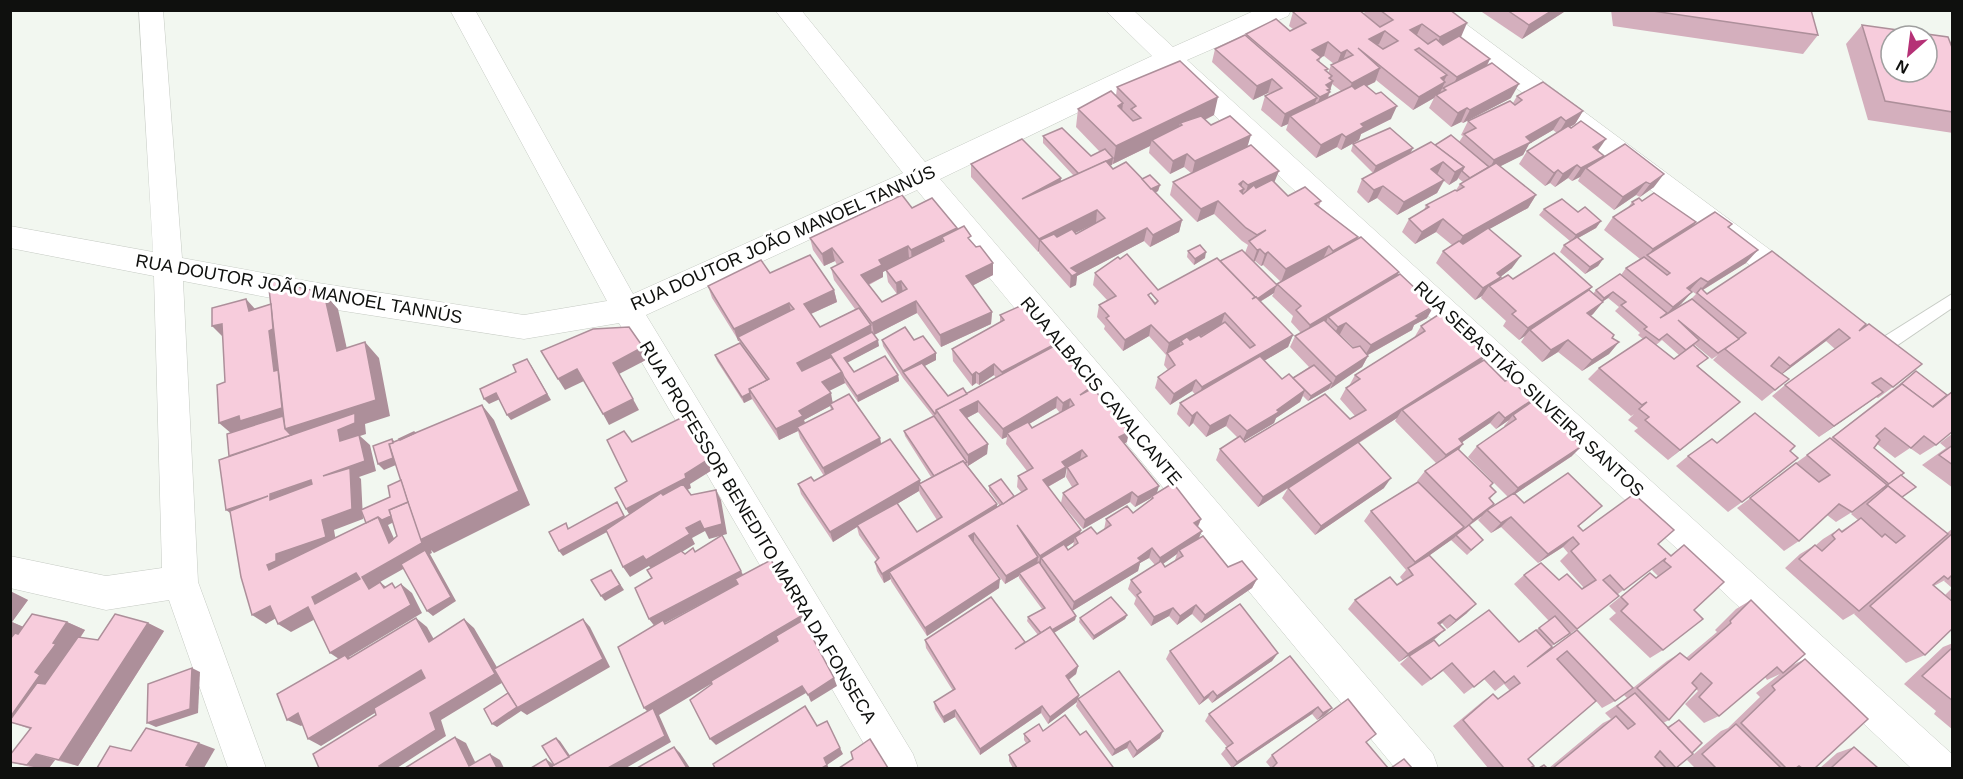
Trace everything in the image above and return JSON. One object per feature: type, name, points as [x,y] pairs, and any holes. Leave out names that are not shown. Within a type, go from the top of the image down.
[{"type":"street","points":[[151,10],[168,267],[180,582],[247,768]]},
{"type":"street","name":"RUA PROFESSOR BENEDITO MARRA DA FONSECA","points":[[462,10],[627,310],[899,768]]},
{"type":"street","name":"RUA ALBACIS CAVALCANTE","points":[[787,10],[921,176],[1419,768]]},
{"type":"street","name":"RUA SEBASTIÃO SILVEIRA SANTOS","points":[[1117,10],[1939,768]]},
{"type":"street","name":"RUA DOUTOR JOÃO MANOEL TANNÚS","points":[[10,237],[318,295],[524,327],[627,310],[921,176],[1170,58],[1279,10]]},
{"type":"street","points":[[1430,10],[1813,298]]},
{"type":"street","points":[[10,572],[106,592],[180,582]]},
{"type":"lane","points":[[1880,348],[1953,300]]},
{"type":"building","points":[[1297,10],[1359,10],[1380,27],[1393,20],[1380,10],[1450,10],[1467,23],[1440,37],[1422,24],[1410,30],[1428,44],[1436,39],[1443,45],[1459,36],[1490,59],[1457,77],[1419,48],[1415,50],[1447,75],[1441,78],[1445,82],[1419,97],[1358,48],[1380,68],[1352,83],[1331,65],[1353,55],[1347,50],[1341,53],[1328,42],[1312,50],[1321,57],[1317,60],[1328,69],[1325,70],[1332,76],[1329,78],[1333,81],[1326,85],[1330,92],[1320,97],[1246,34],[1276,19],[1290,31],[1306,23],[1293,12]],"holes":[[[1385,31],[1398,41],[1383,49],[1369,39]]]},
{"type":"building","points":[[1507,10],[1553,10],[1529,25]]},
{"type":"building","points":[[1646,10],[1811,10],[1818,35]]},
{"type":"building","points":[[1862,25],[1879,27],[1879,81]]},
{"type":"building","points":[[1245,35],[1317,98],[1285,114],[1265,96],[1282,88],[1272,79],[1257,86],[1215,49]]},
{"type":"building","points":[[1939,36],[1948,37],[1953,50],[1953,112],[1885,101],[1880,84],[1939,84]]},
{"type":"building","points":[[1180,61],[1218,97],[1116,146],[1078,109],[1111,91],[1123,103],[1118,106],[1133,121],[1141,118],[1131,109],[1136,106],[1117,87]]},
{"type":"building","points":[[1492,63],[1519,84],[1470,110],[1467,108],[1458,113],[1436,95],[1446,90],[1443,88]]},
{"type":"building","points":[[1543,82],[1583,111],[1566,121],[1561,117],[1526,137],[1531,142],[1494,160],[1464,134],[1476,128],[1468,121],[1510,101],[1515,105],[1522,100],[1517,96]]},
{"type":"building","points":[[1364,84],[1376,94],[1381,92],[1397,106],[1361,124],[1364,127],[1346,137],[1342,134],[1321,145],[1290,116],[1352,86],[1355,89]]},
{"type":"building","points":[[1201,116],[1211,125],[1230,116],[1251,135],[1195,161],[1187,154],[1173,161],[1152,140],[1182,125],[1180,123]]},
{"type":"building","points":[[1581,121],[1606,139],[1593,147],[1604,156],[1581,168],[1577,165],[1563,174],[1558,170],[1554,173],[1527,151],[1568,126],[1571,128]]},
{"type":"building","points":[[1062,128],[1091,156],[1105,149],[1113,158],[1079,174],[1043,136]]},
{"type":"building","points":[[1390,128],[1413,148],[1376,166],[1353,144]]},
{"type":"building","points":[[1451,135],[1489,167],[1470,178],[1462,171],[1464,167],[1435,145]]},
{"type":"building","points":[[1022,139],[1061,178],[1022,199],[1106,161],[1113,169],[1126,162],[1182,220],[1153,235],[1147,228],[1071,268],[1078,273],[1072,276],[1040,240],[1054,234],[1057,237],[1072,229],[1076,234],[1105,218],[1097,210],[1039,239],[971,164]]},
{"type":"building","points":[[1431,142],[1464,167],[1455,172],[1443,162],[1431,169],[1444,180],[1404,202],[1383,186],[1374,190],[1362,179]]},
{"type":"building","points":[[1625,144],[1664,174],[1650,184],[1646,182],[1623,197],[1586,168]]},
{"type":"building","points":[[1251,145],[1279,171],[1248,185],[1243,181],[1239,184],[1244,189],[1240,191],[1243,194],[1254,185],[1256,188],[1272,180],[1288,196],[1305,187],[1321,201],[1315,204],[1358,237],[1333,251],[1329,246],[1286,269],[1268,252],[1265,254],[1260,249],[1257,250],[1249,241],[1266,230],[1257,235],[1246,228],[1218,201],[1201,209],[1173,182]]},
{"type":"building","points":[[1496,163],[1536,195],[1463,236],[1443,219],[1422,232],[1409,219],[1429,207],[1426,205],[1464,187],[1460,184]]},
{"type":"building","points":[[1150,175],[1160,185],[1151,189],[1142,179]]},
{"type":"building","points":[[1654,193],[1696,222],[1653,249],[1613,217],[1634,204],[1632,202],[1639,198],[1642,201]]},
{"type":"building","points":[[902,195],[912,208],[932,198],[957,228],[911,250],[908,246],[879,260],[882,265],[861,275],[882,302],[907,289],[901,281],[896,283],[886,270],[944,241],[942,237],[964,226],[971,236],[968,238],[976,247],[980,246],[993,263],[966,276],[992,312],[940,335],[916,301],[872,323],[831,268],[843,262],[832,248],[822,254],[810,238]]},
{"type":"building","points":[[1562,199],[1578,212],[1585,207],[1601,221],[1576,235],[1544,209]]},
{"type":"building","points":[[1715,212],[1732,224],[1728,227],[1758,250],[1708,282],[1701,278],[1687,288],[1692,292],[1673,307],[1626,268],[1644,257],[1667,275],[1670,273],[1647,255]]},
{"type":"building","points":[[1488,228],[1521,256],[1497,273],[1501,277],[1483,288],[1443,251],[1459,241],[1463,244]]},
{"type":"building","points":[[1361,237],[1399,272],[1310,325],[1296,310],[1301,306],[1277,284]]},
{"type":"building","points":[[1577,237],[1603,259],[1590,267],[1564,245]]},
{"type":"building","points":[[1200,245],[1206,252],[1195,259],[1188,251]]},
{"type":"building","points":[[1242,250],[1277,285],[1257,299],[1220,261]]},
{"type":"building","points":[[1772,251],[1866,324],[1859,331],[1869,324],[1922,364],[1893,387],[1881,378],[1872,383],[1883,392],[1834,426],[1785,385],[1850,338],[1839,329],[1790,366],[1779,357],[1771,366],[1789,379],[1775,390],[1725,349],[1746,333],[1697,293],[1701,288],[1707,294]]},
{"type":"building","points":[[1554,253],[1592,287],[1528,328],[1512,314],[1516,311],[1489,286],[1508,275],[1513,279]]},
{"type":"building","points":[[1127,254],[1158,290],[1217,258],[1255,297],[1252,299],[1256,297],[1293,335],[1202,387],[1196,380],[1174,394],[1158,377],[1175,365],[1167,353],[1183,344],[1181,341],[1187,337],[1190,340],[1199,335],[1201,337],[1225,322],[1250,348],[1255,345],[1225,313],[1169,343],[1151,325],[1125,340],[1106,318],[1109,316],[1099,305],[1116,296],[1095,273],[1118,257],[1120,259]],"holes":[[[1151,293],[1158,301],[1155,304],[1148,295]]]},
{"type":"building","points":[[810,255],[834,290],[804,304],[820,327],[859,308],[871,325],[797,363],[802,371],[831,357],[842,372],[822,382],[831,393],[799,411],[803,416],[776,429],[749,389],[769,379],[738,337],[794,309],[789,303],[734,329],[708,286],[761,260],[770,273]]},
{"type":"building","points":[[1400,274],[1434,306],[1416,316],[1419,318],[1371,345],[1346,323],[1338,327],[1328,317]]},
{"type":"building","points":[[1620,274],[1667,313],[1660,318],[1692,299],[1739,339],[1718,353],[1678,320],[1699,340],[1686,350],[1667,334],[1659,340],[1644,329],[1647,327],[1621,305],[1626,302],[1613,292],[1604,298],[1596,290]]},
{"type":"building","points":[[268,280],[324,293],[337,351],[365,342],[376,400],[285,429]]},
{"type":"building","points":[[1589,290],[1603,302],[1587,313],[1614,335],[1612,338],[1619,342],[1592,360],[1568,340],[1551,350],[1530,330]]},
{"type":"building","points":[[246,299],[249,311],[271,304],[273,329],[269,331],[274,371],[278,370],[282,408],[240,421],[239,416],[219,423],[217,385],[225,382],[222,324],[212,326],[212,308]]},
{"type":"building","points":[[1027,303],[1057,343],[1002,372],[994,364],[979,374],[976,372],[972,375],[952,349],[1004,320],[1000,315]]},
{"type":"building","points":[[1441,313],[1486,355],[1263,497],[1220,449],[1240,436],[1245,442],[1325,394],[1350,419],[1366,410],[1346,388],[1360,379],[1355,375],[1425,331],[1421,326]]},
{"type":"building","points":[[1324,320],[1353,348],[1360,346],[1368,356],[1336,377],[1295,336]]},
{"type":"building","points":[[629,327],[643,347],[613,363],[633,399],[603,414],[577,369],[558,379],[541,351],[593,329]]},
{"type":"building","points":[[905,327],[914,340],[923,336],[936,353],[903,371],[882,340]]},
{"type":"building","points":[[872,332],[878,340],[844,358],[854,372],[885,356],[898,375],[857,396],[830,354]]},
{"type":"building","points":[[1646,337],[1674,359],[1693,345],[1708,358],[1697,366],[1740,402],[1680,450],[1645,420],[1649,417],[1639,409],[1647,402],[1642,405],[1599,368]]},
{"type":"building","points":[[740,343],[767,380],[749,389],[750,393],[742,397],[715,355]]},
{"type":"building","points":[[1058,344],[1091,387],[1080,395],[1093,388],[1129,432],[1119,437],[1159,486],[1138,497],[1132,492],[1085,520],[1063,493],[1078,484],[1067,467],[1087,456],[1082,450],[1062,462],[1066,467],[1043,480],[1081,530],[1040,556],[1017,525],[1038,557],[1006,576],[974,533],[969,536],[1000,579],[925,628],[889,572],[1027,489],[1018,476],[1033,468],[1007,433],[1028,422],[1032,428],[1074,405],[1070,399],[1063,403],[1057,397],[1003,429],[978,401],[960,410],[988,444],[968,455],[936,410]]},
{"type":"building","points":[[1260,356],[1282,379],[1289,374],[1305,390],[1277,410],[1279,412],[1247,431],[1230,415],[1210,426],[1197,412],[1192,416],[1180,403]]},
{"type":"building","points":[[527,359],[547,394],[507,415],[496,393],[484,399],[480,389],[516,372],[513,365]]},
{"type":"building","points":[[1484,360],[1505,381],[1510,379],[1532,400],[1505,418],[1499,412],[1459,439],[1463,444],[1446,455],[1402,410]]},
{"type":"building","points":[[922,363],[948,396],[963,388],[967,394],[936,410],[935,414],[903,372]]},
{"type":"building","points":[[1314,365],[1332,383],[1311,396],[1293,378]]},
{"type":"building","points":[[1916,371],[1947,395],[1932,407],[1902,384],[1900,385]]},
{"type":"building","points":[[1902,384],[1933,407],[1953,391],[1953,431],[1936,445],[1924,436],[1911,448],[1885,428],[1876,436],[1880,440],[1874,448],[1904,473],[1889,484],[1833,437]]},
{"type":"building","points":[[849,394],[880,438],[823,468],[797,427],[833,409],[830,404]]},
{"type":"building","points":[[1533,401],[1582,446],[1518,488],[1477,446],[1516,419],[1513,415]]},
{"type":"building","points":[[482,405],[519,491],[420,540],[389,444]]},
{"type":"building","points":[[355,413],[355,423],[338,430],[340,441],[359,435],[365,461],[323,476],[350,468],[352,509],[322,520],[326,537],[276,554],[276,561],[267,565],[269,570],[378,517],[389,543],[397,536],[389,510],[408,502],[422,543],[362,577],[369,589],[380,582],[384,588],[392,583],[395,588],[401,584],[411,605],[330,653],[308,607],[278,624],[270,606],[252,615],[241,577],[230,511],[268,496],[226,510],[219,460]],"holes":[[[311,480],[312,484],[270,500],[270,494]],[[356,573],[360,579],[315,604],[312,597]]]},
{"type":"building","points":[[1755,413],[1795,446],[1790,451],[1798,458],[1742,502],[1688,456],[1712,439],[1717,443]]},
{"type":"building","points":[[283,416],[285,429],[291,435],[229,456],[227,434]]},
{"type":"building","points":[[685,416],[709,459],[685,474],[686,478],[626,509],[615,488],[627,481],[607,440],[624,431],[632,442]]},
{"type":"building","points":[[934,416],[967,462],[963,461],[934,476],[904,431]]},
{"type":"building","points":[[1830,438],[1887,485],[1852,512],[1839,504],[1799,541],[1750,498],[1796,463],[1819,482],[1830,475],[1807,455]]},
{"type":"building","points":[[392,439],[393,443],[389,444],[393,458],[378,464],[373,446]]},
{"type":"building","points":[[890,439],[920,480],[830,532],[798,484],[811,477],[814,481]]},
{"type":"building","points":[[1358,442],[1391,478],[1321,526],[1288,488]]},
{"type":"building","points":[[1953,445],[1953,465],[1939,455]]},
{"type":"building","points":[[1458,449],[1493,483],[1490,486],[1496,492],[1489,498],[1494,504],[1473,520],[1425,471]]},
{"type":"building","points":[[963,461],[997,504],[882,574],[875,562],[879,558],[857,525],[897,503],[917,532],[942,517],[919,484]]},
{"type":"building","points":[[1568,473],[1602,506],[1578,526],[1583,531],[1634,494],[1674,530],[1658,544],[1671,556],[1684,545],[1724,582],[1694,610],[1703,619],[1663,650],[1621,611],[1628,604],[1621,597],[1650,573],[1656,578],[1671,567],[1664,561],[1666,558],[1624,590],[1610,575],[1603,580],[1619,596],[1577,629],[1524,575],[1541,563],[1559,580],[1567,574],[1582,589],[1596,580],[1571,551],[1579,544],[1573,537],[1548,554],[1511,517],[1501,523],[1487,510],[1514,493],[1524,503]]},
{"type":"building","points":[[1901,475],[1916,487],[1902,497],[1888,486],[1882,489]]},
{"type":"building","points":[[1001,479],[1014,496],[1003,504],[989,486]]},
{"type":"building","points":[[401,480],[408,502],[389,510],[391,516],[382,520],[378,517],[366,523],[361,510],[390,497],[388,486]]},
{"type":"building","points":[[1418,482],[1464,527],[1415,562],[1371,511]]},
{"type":"building","points":[[1173,483],[1201,519],[1194,523],[1202,531],[1160,558],[1152,548],[1138,558],[1141,561],[1074,602],[1041,558],[1064,544],[1068,550],[1078,543],[1075,537],[1091,527],[1097,534],[1111,525],[1106,519],[1127,506],[1133,513],[1153,498],[1152,496]]},
{"type":"building","points":[[683,484],[691,495],[716,490],[722,524],[704,529],[700,521],[686,528],[690,534],[646,560],[643,556],[623,567],[606,530],[661,493],[663,495]]},
{"type":"building","points":[[1888,486],[1948,534],[1859,611],[1799,559],[1815,545],[1822,551],[1835,539],[1832,535],[1839,529],[1842,532],[1861,518],[1882,537],[1885,534],[1896,543],[1905,536],[1867,504]]},
{"type":"building","points":[[617,502],[624,516],[559,551],[549,532],[566,523],[568,529]]},
{"type":"building","points":[[1469,525],[1483,540],[1471,550],[1456,535]]},
{"type":"building","points":[[1953,533],[1953,574],[1948,579],[1944,576],[1933,585],[1953,602],[1953,628],[1925,655],[1870,606]]},
{"type":"building","points":[[722,535],[741,571],[649,619],[635,588],[652,578],[647,570],[681,551],[685,554],[693,548],[695,552]]},
{"type":"building","points":[[1203,536],[1228,567],[1242,561],[1257,579],[1205,615],[1196,605],[1180,616],[1173,608],[1154,617],[1137,595],[1141,592],[1131,580],[1161,561],[1165,567],[1183,556],[1179,550]]},
{"type":"building","points":[[425,550],[451,597],[427,611],[401,564]]},
{"type":"building","points":[[1429,555],[1476,604],[1456,620],[1450,615],[1438,623],[1445,630],[1408,654],[1355,600],[1390,577],[1397,585],[1413,575],[1408,568]]},
{"type":"building","points":[[771,560],[803,615],[644,708],[618,647],[663,620],[665,624],[738,584],[735,579]]},
{"type":"building","points":[[1039,562],[1076,616],[1052,630],[1050,627],[1041,633],[1028,617],[1045,608],[1019,573]]},
{"type":"building","points":[[611,570],[620,585],[601,596],[591,580]]},
{"type":"building","points":[[991,597],[1025,642],[1015,649],[1050,627],[1078,666],[1066,676],[1079,695],[1050,717],[1042,706],[980,749],[955,710],[943,717],[934,702],[955,689],[925,640]]},
{"type":"building","points":[[1111,597],[1127,615],[1094,636],[1080,618]]},
{"type":"building","points":[[1751,600],[1805,654],[1783,673],[1777,667],[1719,716],[1699,697],[1712,683],[1701,673],[1692,683],[1697,688],[1669,720],[1637,688],[1680,653],[1689,660],[1731,623],[1730,621]]},
{"type":"building","points":[[1240,604],[1278,653],[1217,696],[1213,691],[1204,698],[1170,651]]},
{"type":"building","points":[[1489,610],[1519,642],[1536,630],[1552,647],[1527,667],[1577,630],[1633,688],[1615,701],[1567,651],[1557,659],[1596,701],[1528,759],[1534,766],[1504,768],[1463,720],[1493,694],[1498,699],[1520,683],[1514,676],[1505,683],[1494,671],[1474,687],[1452,663],[1431,679],[1409,656],[1434,640],[1439,646]]},
{"type":"building","points":[[32,614],[67,622],[53,643],[56,644],[35,672],[40,675],[11,716],[10,639],[15,633],[18,634]]},
{"type":"building","points":[[115,614],[148,623],[59,760],[36,754],[27,765],[10,762],[10,755],[31,728],[10,722],[10,720],[37,683],[45,684],[78,637],[98,640]]},
{"type":"building","points":[[1555,616],[1570,633],[1554,644],[1539,628]]},
{"type":"building","points":[[416,618],[429,642],[464,619],[495,674],[430,713],[436,730],[379,766],[380,768],[319,768],[313,754],[376,715],[374,708],[425,678],[421,670],[308,739],[298,713],[287,720],[277,694],[345,655],[348,659]]},
{"type":"building","points":[[583,619],[603,659],[517,708],[494,669]]},
{"type":"building","points":[[803,620],[834,678],[808,695],[802,686],[710,739],[690,700],[712,684],[711,681],[778,641],[776,636]]},
{"type":"building","points":[[1953,647],[1953,701],[1922,676]]},
{"type":"building","points":[[1290,656],[1332,708],[1323,713],[1318,707],[1237,762],[1226,748],[1233,743],[1209,714]]},
{"type":"building","points":[[1805,659],[1868,719],[1815,768],[1799,766],[1786,768],[1741,723],[1775,690],[1772,686]]},
{"type":"building","points":[[192,668],[190,709],[147,723],[148,684]]},
{"type":"building","points":[[1119,671],[1163,731],[1137,751],[1130,741],[1115,750],[1078,699]]},
{"type":"building","points":[[508,693],[517,707],[492,724],[484,709]]},
{"type":"building","points":[[1635,693],[1693,754],[1676,768],[1660,751],[1655,757],[1666,768],[1553,768],[1616,716],[1628,729],[1635,724],[1617,706]]},
{"type":"building","points":[[1348,699],[1376,734],[1366,742],[1388,768],[1272,768],[1277,763],[1272,755]]},
{"type":"building","points":[[805,706],[817,726],[827,721],[840,748],[824,758],[827,765],[822,768],[715,768],[713,764]]},
{"type":"building","points":[[653,708],[665,736],[608,768],[553,768],[552,766]]},
{"type":"building","points":[[1065,715],[1080,735],[1086,731],[1113,767],[1017,768],[1009,755],[1030,741],[1024,734],[1039,724],[1043,731]]},
{"type":"building","points":[[1679,720],[1702,743],[1692,753],[1668,728]]},
{"type":"building","points":[[1736,724],[1781,768],[1716,768],[1702,754]]},
{"type":"building","points":[[146,728],[199,743],[186,765],[192,767],[97,768],[110,746],[131,751]]},
{"type":"building","points":[[455,737],[469,766],[490,754],[497,768],[405,768]]},
{"type":"building","points":[[556,738],[569,757],[554,765],[542,746]]},
{"type":"building","points":[[870,739],[888,768],[839,768],[853,759],[851,752]]},
{"type":"building","points":[[674,747],[687,768],[637,768]]},
{"type":"building","points":[[1854,747],[1878,768],[1831,768]]},
{"type":"building","points":[[546,759],[551,768],[531,768]]},
{"type":"building","points":[[1404,759],[1412,768],[1391,768]]}]
